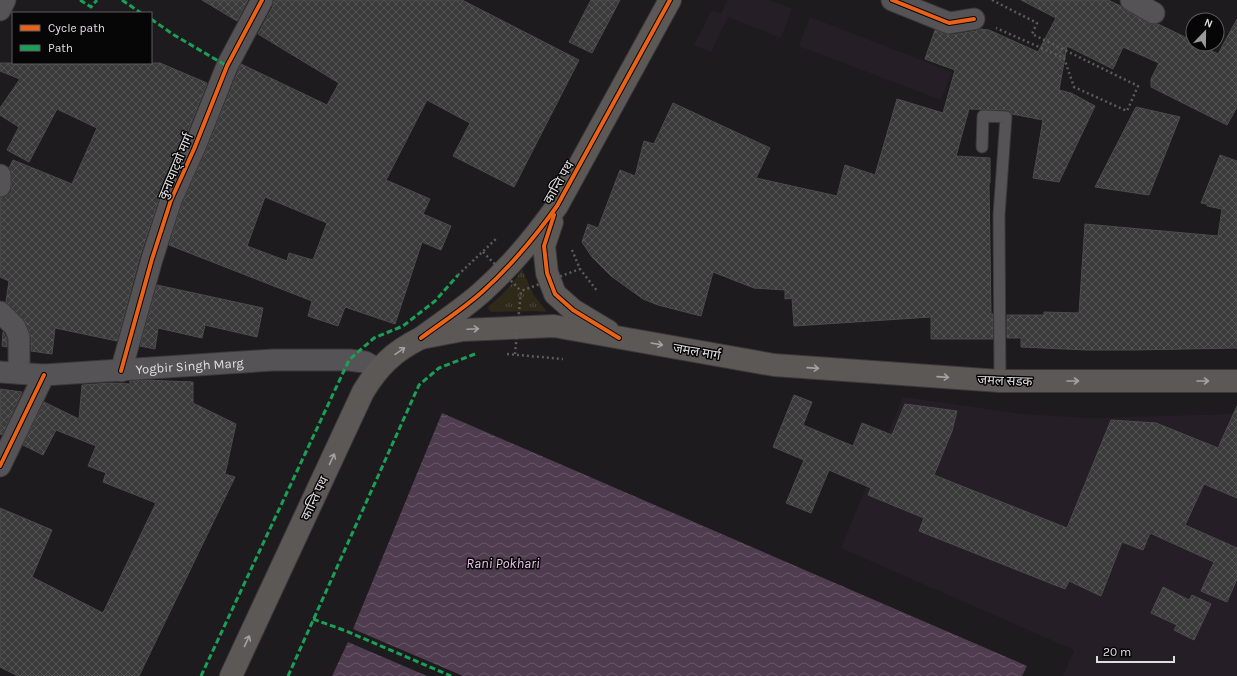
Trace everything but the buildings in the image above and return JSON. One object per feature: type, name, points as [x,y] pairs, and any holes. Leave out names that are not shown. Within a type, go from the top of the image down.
[{"type":"main road","name":"कान्ति पथ","points":[[231,676],[363,392],[378,369],[394,355],[420,338],[481,293],[511,264],[535,236],[558,206],[670,0]]},
{"type":"main road","points":[[558,206],[544,246],[547,273],[555,294],[572,310],[619,338]]},
{"type":"main road","name":"कान्ति पथ","points":[[420,338],[463,330],[554,326],[619,338]]},
{"type":"main road","name":"जमल मार्ग","points":[[619,338],[774,365]]},
{"type":"main road","name":"जमल सडक","points":[[774,365],[1000,380],[1237,381]]},
{"type":"street","points":[[0,10],[5,0]]},
{"type":"street","name":"कुनायाट्वो मार्ग","points":[[121,371],[152,259],[171,200],[194,149],[227,66],[262,0]]},
{"type":"street","points":[[892,0],[949,23],[974,19]]},
{"type":"street","points":[[1131,0],[1154,13]]},
{"type":"street","points":[[0,158],[2,160],[0,167]]},
{"type":"street","points":[[0,175],[0,186]]},
{"type":"street","points":[[0,312],[15,327],[19,337],[9,373]]},
{"type":"street","name":"Yogbir Singh Marg","points":[[9,373],[44,376],[273,360],[349,360],[365,362],[378,369]]},
{"type":"street","points":[[0,466],[44,376]]},
{"type":"lane","points":[[982,148],[984,116],[1006,117],[999,215],[1000,380]]},
{"type":"path","points":[[974,19],[1064,58],[1074,87],[1127,111],[1138,86],[1032,34],[1037,23],[992,0]]},
{"type":"path","points":[[458,275],[497,238]]},
{"type":"path","points":[[572,250],[580,269],[598,292]]},
{"type":"path","points":[[483,252],[521,291],[515,354],[563,359]]},
{"type":"path","points":[[521,291],[580,269]]},
{"type":"shaded area","points":[[727,0],[770,0],[792,9],[781,38],[728,17],[711,52],[694,45],[712,10],[721,14]]},
{"type":"shaded area","points":[[810,17],[952,72],[941,100],[799,46]]},
{"type":"shaded area","points":[[903,397],[1022,414],[1091,418],[1237,414],[1237,676],[1063,676],[1074,650],[841,548]]},
{"type":"green space","points":[[522,269],[533,294],[547,312],[492,312],[489,310],[488,307],[508,288]]},
{"type":"water","name":"Rani Pokhari","points":[[442,413],[1027,666],[1022,676],[463,676],[353,629]]},
{"type":"water","points":[[348,642],[427,676],[332,676]]},
{"type":"marked path","points":[[80,0],[91,7],[97,0]]},
{"type":"marked path","points":[[122,0],[140,12]]},
{"type":"marked path","points":[[152,20],[174,35],[227,66]]},
{"type":"marked path","points":[[201,676],[349,360],[374,338],[403,326],[435,301],[458,275]]},
{"type":"marked path","points":[[288,676],[419,385],[439,368],[475,354]]},
{"type":"marked path","points":[[313,619],[346,631],[451,676]]},
{"type":"cycle path","points":[[121,371],[152,259],[171,200],[194,149],[227,66],[262,0]]},
{"type":"cycle path","points":[[421,338],[467,304],[493,282],[522,251],[549,218],[670,0]]},
{"type":"cycle path","points":[[892,0],[949,23],[974,19]]},
{"type":"cycle path","points":[[554,215],[544,246],[547,273],[555,294],[573,310],[619,338]]},
{"type":"cycle path","points":[[0,466],[44,375]]}]
